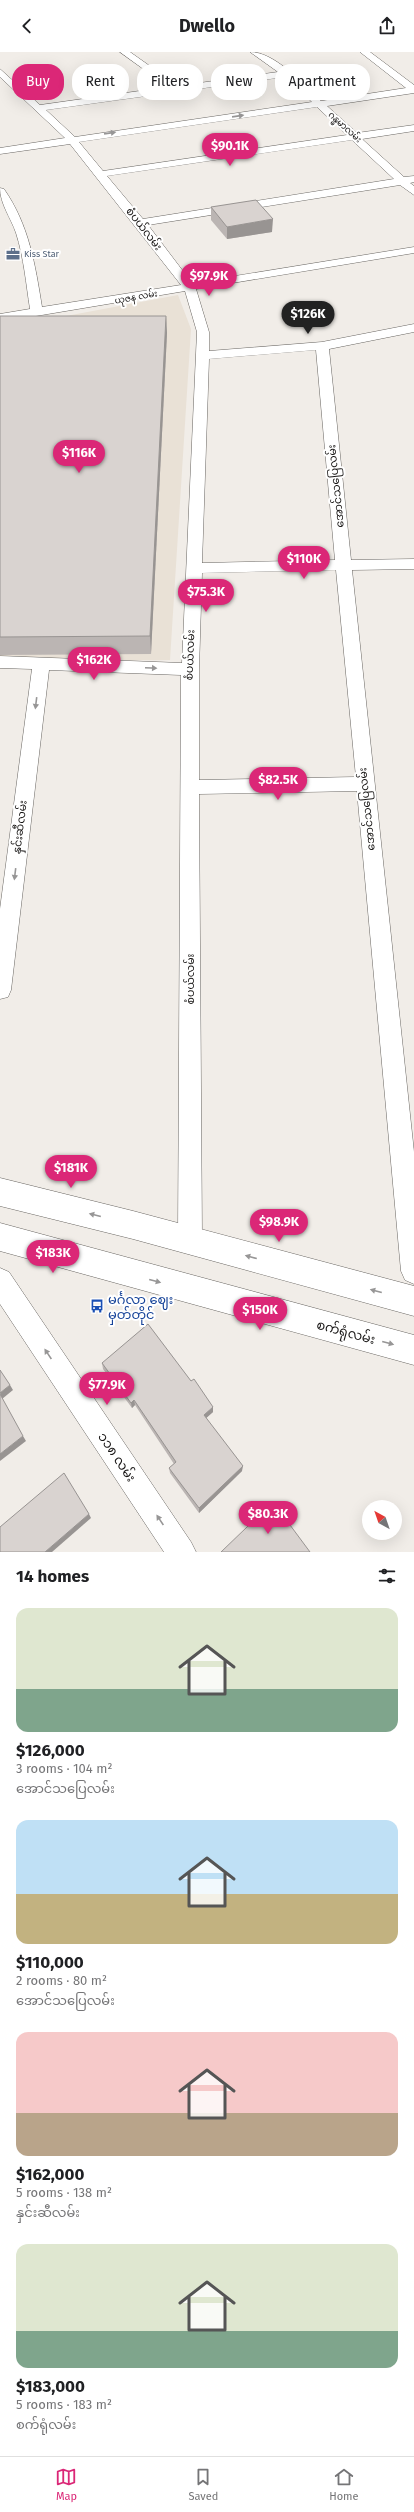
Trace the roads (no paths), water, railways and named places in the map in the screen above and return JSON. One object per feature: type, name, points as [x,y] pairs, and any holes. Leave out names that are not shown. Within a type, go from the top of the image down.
[{"type":"main road","points":[[0,1192],[190,1240],[414,1301]]},
{"type":"main road","name":"စက်ရုံလမ်း","points":[[0,1237],[414,1350]]},
{"type":"street","points":[[124,52],[141,64]]},
{"type":"street","name":"ဂန္ဓမာလမ်း","points":[[254,52],[275,66]]},
{"type":"street","points":[[364,52],[414,90]]},
{"type":"street","name":"စံပယ်လမ်း","points":[[0,72],[71,139],[140,223],[190,288],[201,321],[203,355],[190,669],[190,1240]]},
{"type":"street","points":[[203,85],[275,76]]},
{"type":"street","points":[[0,151],[71,139],[414,90]]},
{"type":"street","points":[[38,108],[137,94]]},
{"type":"street","name":"ဂန္ဓမာလမ်း","points":[[316,100],[414,192]]},
{"type":"street","points":[[100,174],[414,128]]},
{"type":"street","points":[[140,223],[414,179]]},
{"type":"street","points":[[0,191],[17,216],[25,240],[37,314]]},
{"type":"street","name":"ယုဇန လမ်း","points":[[0,318],[37,314],[414,250]]},
{"type":"street","points":[[203,355],[252,353],[322,346],[413,330]]},
{"type":"street","name":"အောင်သပြေလမ်း","points":[[322,346],[414,1271]]},
{"type":"street","points":[[194,568],[414,564]]},
{"type":"street","points":[[0,662],[190,669]]},
{"type":"street","name":"နှင်းဆီလမ်း","points":[[0,990],[41,664]]},
{"type":"street","points":[[190,787],[365,784]]},
{"type":"street","name":"၁၁၈ လမ်း","points":[[0,1282],[181,1552]]},
{"type":"place","name":"Kiss Star","points":[[13,254]]},
{"type":"place","name":"မင်္ဂလာ ဈေး မှတ်တိုင်","points":[[97,1306]]}]
